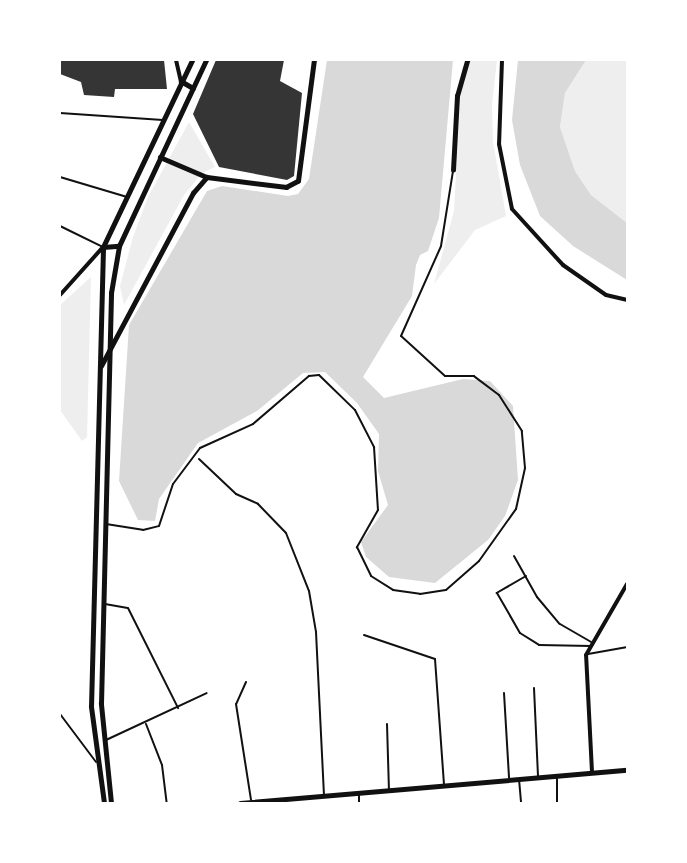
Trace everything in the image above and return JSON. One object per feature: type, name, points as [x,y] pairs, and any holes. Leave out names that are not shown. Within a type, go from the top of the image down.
[{"type":"main road","points":[[240,803],[286,801],[519,777],[627,770]]},
{"type":"street","points":[[176,60],[181,81],[193,88]]},
{"type":"street","points":[[60,295],[103,247],[192,60]]},
{"type":"street","points":[[111,803],[101,704],[111,292],[119,246],[206,60]]},
{"type":"street","points":[[160,157],[207,178],[286,187],[298,181],[314,60]]},
{"type":"street","points":[[453,170],[457,96],[467,60]]},
{"type":"street","points":[[502,60],[499,144],[512,209],[563,265],[606,296],[627,300]]},
{"type":"street","points":[[100,367],[193,193],[207,178]]},
{"type":"street","points":[[103,247],[119,246]]},
{"type":"street","points":[[103,247],[91,633],[96,762],[104,803]]},
{"type":"street","points":[[592,772],[586,655],[627,584]]},
{"type":"lane","points":[[60,113],[163,120]]},
{"type":"lane","points":[[106,524],[143,530],[159,526],[173,484],[200,448],[253,424],[309,376],[319,375],[355,410],[374,447],[378,510],[361,533],[357,547],[371,576],[393,590],[420,594],[446,590],[479,561],[516,510],[524,468],[522,431],[499,395],[474,376],[444,376],[401,336],[441,246],[453,170]]},
{"type":"lane","points":[[60,177],[127,196]]},
{"type":"lane","points":[[60,226],[103,247]]},
{"type":"lane","points":[[199,459],[236,494],[258,504],[286,533],[309,591],[316,632],[324,797]]},
{"type":"lane","points":[[514,556],[560,624],[592,644]]},
{"type":"lane","points":[[526,576],[497,593],[520,633],[539,644],[592,644]]},
{"type":"lane","points":[[104,603],[128,608],[178,708]]},
{"type":"lane","points":[[364,635],[435,659],[444,784]]},
{"type":"lane","points":[[586,655],[627,647]]},
{"type":"lane","points":[[246,682],[236,704],[251,802]]},
{"type":"lane","points":[[534,688],[538,776]]},
{"type":"lane","points":[[106,740],[207,693]]},
{"type":"lane","points":[[504,693],[509,778]]},
{"type":"lane","points":[[60,714],[96,762]]},
{"type":"lane","points":[[145,723],[162,764],[167,803]]},
{"type":"lane","points":[[387,724],[389,790]]},
{"type":"lane","points":[[556,803],[557,775]]},
{"type":"lane","points":[[519,777],[521,803]]},
{"type":"lane","points":[[359,793],[359,803]]},
{"type":"shaded area","points":[[327,60],[453,60],[439,218],[428,251],[420,255],[416,265],[412,296],[363,377],[384,398],[463,379],[490,381],[513,406],[518,480],[505,516],[488,540],[435,583],[389,577],[366,557],[361,542],[388,505],[378,471],[379,434],[357,403],[325,372],[303,373],[257,411],[198,443],[159,499],[155,521],[138,520],[119,481],[129,325],[207,191],[222,186],[288,196],[298,194],[309,179]]},
{"type":"shaded area","points":[[467,60],[497,60],[492,105],[493,142],[506,216],[475,230],[434,284],[454,211],[462,68]]},
{"type":"shaded area","points":[[518,60],[586,60],[565,93],[560,127],[575,171],[591,195],[627,223],[627,280],[573,246],[540,216],[520,165],[512,120]]},
{"type":"shaded area","points":[[586,60],[627,60],[627,223],[591,195],[575,171],[560,127],[565,93]]},
{"type":"shaded area","points":[[189,122],[215,167],[202,173],[184,195],[124,305],[120,286],[133,237],[148,197]]},
{"type":"shaded area","points":[[91,277],[87,437],[82,441],[60,410],[60,305]]},
{"type":"building","points":[[60,60],[164,60],[167,89],[115,89],[114,97],[84,95],[81,82],[60,74]]},
{"type":"building","points":[[216,60],[284,60],[280,81],[302,93],[294,176],[287,180],[219,167],[193,114]]}]
